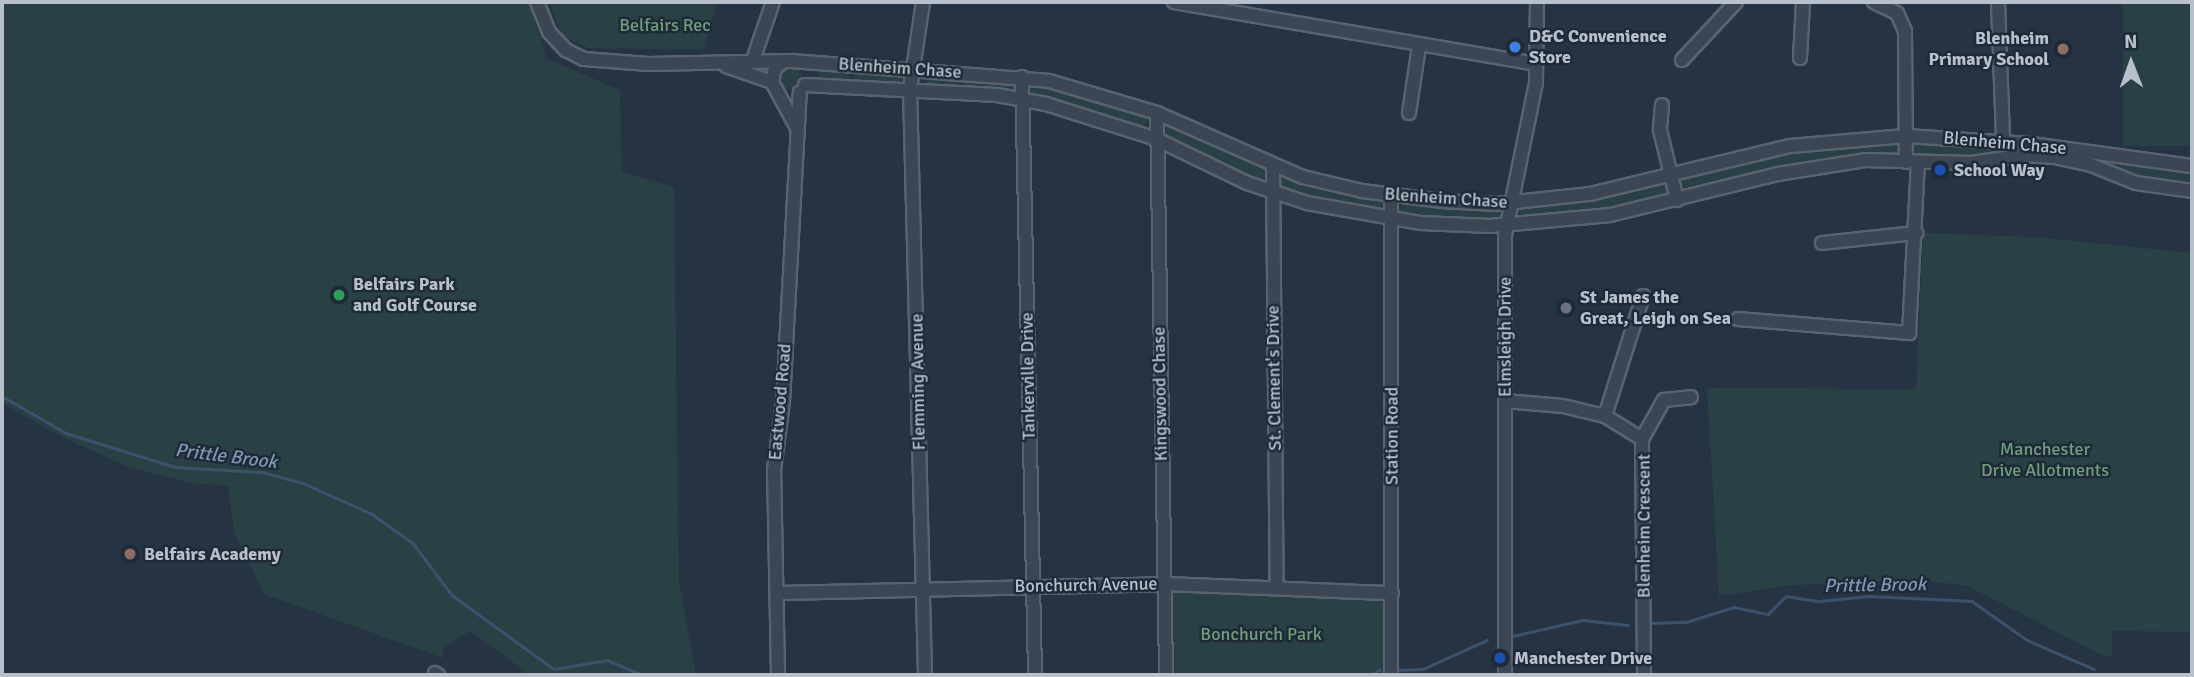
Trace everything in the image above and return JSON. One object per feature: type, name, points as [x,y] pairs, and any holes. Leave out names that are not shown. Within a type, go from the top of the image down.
[{"type":"street","points":[[537,2],[558,43],[594,61],[790,61],[806,72],[802,88],[780,93]]},
{"type":"street","points":[[753,60],[773,2]]},
{"type":"street","name":"Flemming Avenue","points":[[923,2],[910,89],[925,675]]},
{"type":"street","points":[[1174,2],[1536,64]]},
{"type":"street","name":"Elmsleigh Drive","points":[[1506,675],[1507,224],[1536,64],[1537,2]]},
{"type":"street","points":[[1682,60],[1736,2]]},
{"type":"street","points":[[1800,58],[1803,2]]},
{"type":"street","points":[[1738,319],[1909,333],[1916,233],[1912,162],[1906,136],[1905,31],[1897,13],[1874,2]]},
{"type":"street","points":[[1998,2],[2003,141]]},
{"type":"street","points":[[1409,113],[1419,46]]},
{"type":"street","points":[[772,82],[775,68],[790,61]]},
{"type":"street","name":"Blenheim Chase","points":[[790,61],[1022,77],[1084,89],[1157,113],[1273,167],[1391,196],[1510,203],[1590,194],[1671,177],[1790,146],[1906,136],[2003,141],[2192,166]]},
{"type":"street","points":[[715,63],[772,82],[798,128]]},
{"type":"street","name":"Tankerville Drive","points":[[1022,77],[1035,675]]},
{"type":"street","name":"Blenheim Chase","points":[[802,88],[910,89],[1022,100],[1154,138],[1271,192],[1332,209],[1392,220],[1507,224],[1610,215],[1843,162],[2053,156],[2091,165],[2136,183],[2192,191]]},
{"type":"street","name":"Eastwood Road","points":[[778,675],[780,593],[774,470],[783,402],[802,88]]},
{"type":"street","points":[[1662,105],[1660,130],[1677,200]]},
{"type":"street","name":"Kingswood Chase","points":[[1157,113],[1154,138],[1166,675]]},
{"type":"street","name":"St. Clement's Drive","points":[[1273,167],[1271,192],[1277,588]]},
{"type":"street","name":"Station Road","points":[[1391,196],[1391,675]]},
{"type":"street","points":[[1822,243],[1916,233]]},
{"type":"street","points":[[1605,416],[1643,296]]},
{"type":"street","points":[[1642,439],[1664,400],[1691,397]]},
{"type":"street","name":"Blenheim Crescent","points":[[1505,401],[1563,406],[1605,416],[1642,439],[1644,675]]},
{"type":"street","name":"Bonchurch Avenue","points":[[780,593],[1164,584],[1392,593]]},
{"type":"green space","name":"Belfairs Park and Golf Course","points":[[2,2],[529,2],[547,59],[620,90],[622,172],[674,187],[679,581],[696,675],[530,675],[470,631],[443,648],[443,658],[264,594],[234,532],[228,486],[190,483],[126,466],[56,434],[2,403]]},
{"type":"green space","name":"Belfairs Rec","points":[[550,2],[717,2],[704,50],[588,48],[561,35]]},
{"type":"green space","points":[[2123,2],[2192,2],[2192,146],[2123,146]]},
{"type":"green space","points":[[790,66],[799,69],[802,78],[799,87],[790,90],[781,87],[778,78],[781,69]]},
{"type":"green space","points":[[819,67],[850,69],[849,84],[818,82]]},
{"type":"green space","points":[[855,69],[905,76],[905,81],[854,83]]},
{"type":"green space","points":[[924,73],[1016,83],[1016,89],[1012,94],[927,87]]},
{"type":"green space","points":[[1035,83],[1148,116],[1149,122],[1140,127],[1030,96],[1027,88]]},
{"type":"green space","points":[[1170,123],[1264,168],[1267,177],[1256,181],[1161,135],[1160,124]]},
{"type":"green space","points":[[1917,140],[2022,146],[2023,151],[1974,158],[1917,157],[1912,147]]},
{"type":"green space","points":[[1896,141],[1901,150],[1894,155],[1841,157],[1680,188],[1681,180],[1691,176],[1795,150]]},
{"type":"green space","points":[[2120,161],[2192,171],[2192,188],[2155,184],[2118,172]]},
{"type":"green space","points":[[1281,176],[1384,200],[1387,207],[1383,213],[1305,197],[1279,186]]},
{"type":"green space","points":[[1663,184],[1669,186],[1669,196],[1631,206],[1532,219],[1517,212],[1523,207]]},
{"type":"green space","points":[[1407,203],[1497,210],[1501,214],[1499,221],[1402,216],[1397,209]]},
{"type":"green space","name":"Manchester Drive Allotments","points":[[1923,233],[2036,237],[2192,253],[2192,632],[2112,631],[2112,656],[2102,655],[1967,586],[1929,581],[1792,585],[1719,596],[1707,388],[1916,389]]},
{"type":"green space","name":"Bonchurch Park","points":[[1171,590],[1277,592],[1387,602],[1383,675],[1172,675]]},
{"type":"waterway","name":"Prittle Brook","points":[[2,396],[66,433],[175,467],[262,472],[303,483],[372,514],[413,543],[452,595],[554,669],[607,660],[643,675]]},
{"type":"waterway","name":"Prittle Brook","points":[[1650,623],[1686,622],[1734,607],[1768,614],[1786,596],[1819,601],[1869,596],[1972,601],[2027,640],[2094,669]]},
{"type":"waterway","name":"Prittle Brook","points":[[1513,636],[1583,620],[1628,625]]},
{"type":"waterway","name":"Prittle Brook","points":[[1396,670],[1423,669],[1487,640]]},
{"type":"waterway","name":"Prittle Brook","points":[[1372,675],[1379,670]]},
{"type":"place","name":"D&C Convenience Store","points":[[1515,47]]},
{"type":"place","name":"Blenheim Primary School","points":[[2063,49]]},
{"type":"place","name":"School Way","points":[[1940,170]]},
{"type":"place","name":"Belfairs Park and Golf Course","points":[[339,295]]},
{"type":"place","name":"St James the Great, Leigh on Sea","points":[[1566,308]]},
{"type":"place","name":"Belfairs Academy","points":[[130,554]]},
{"type":"place","name":"Manchester Drive","points":[[1500,658]]}]
